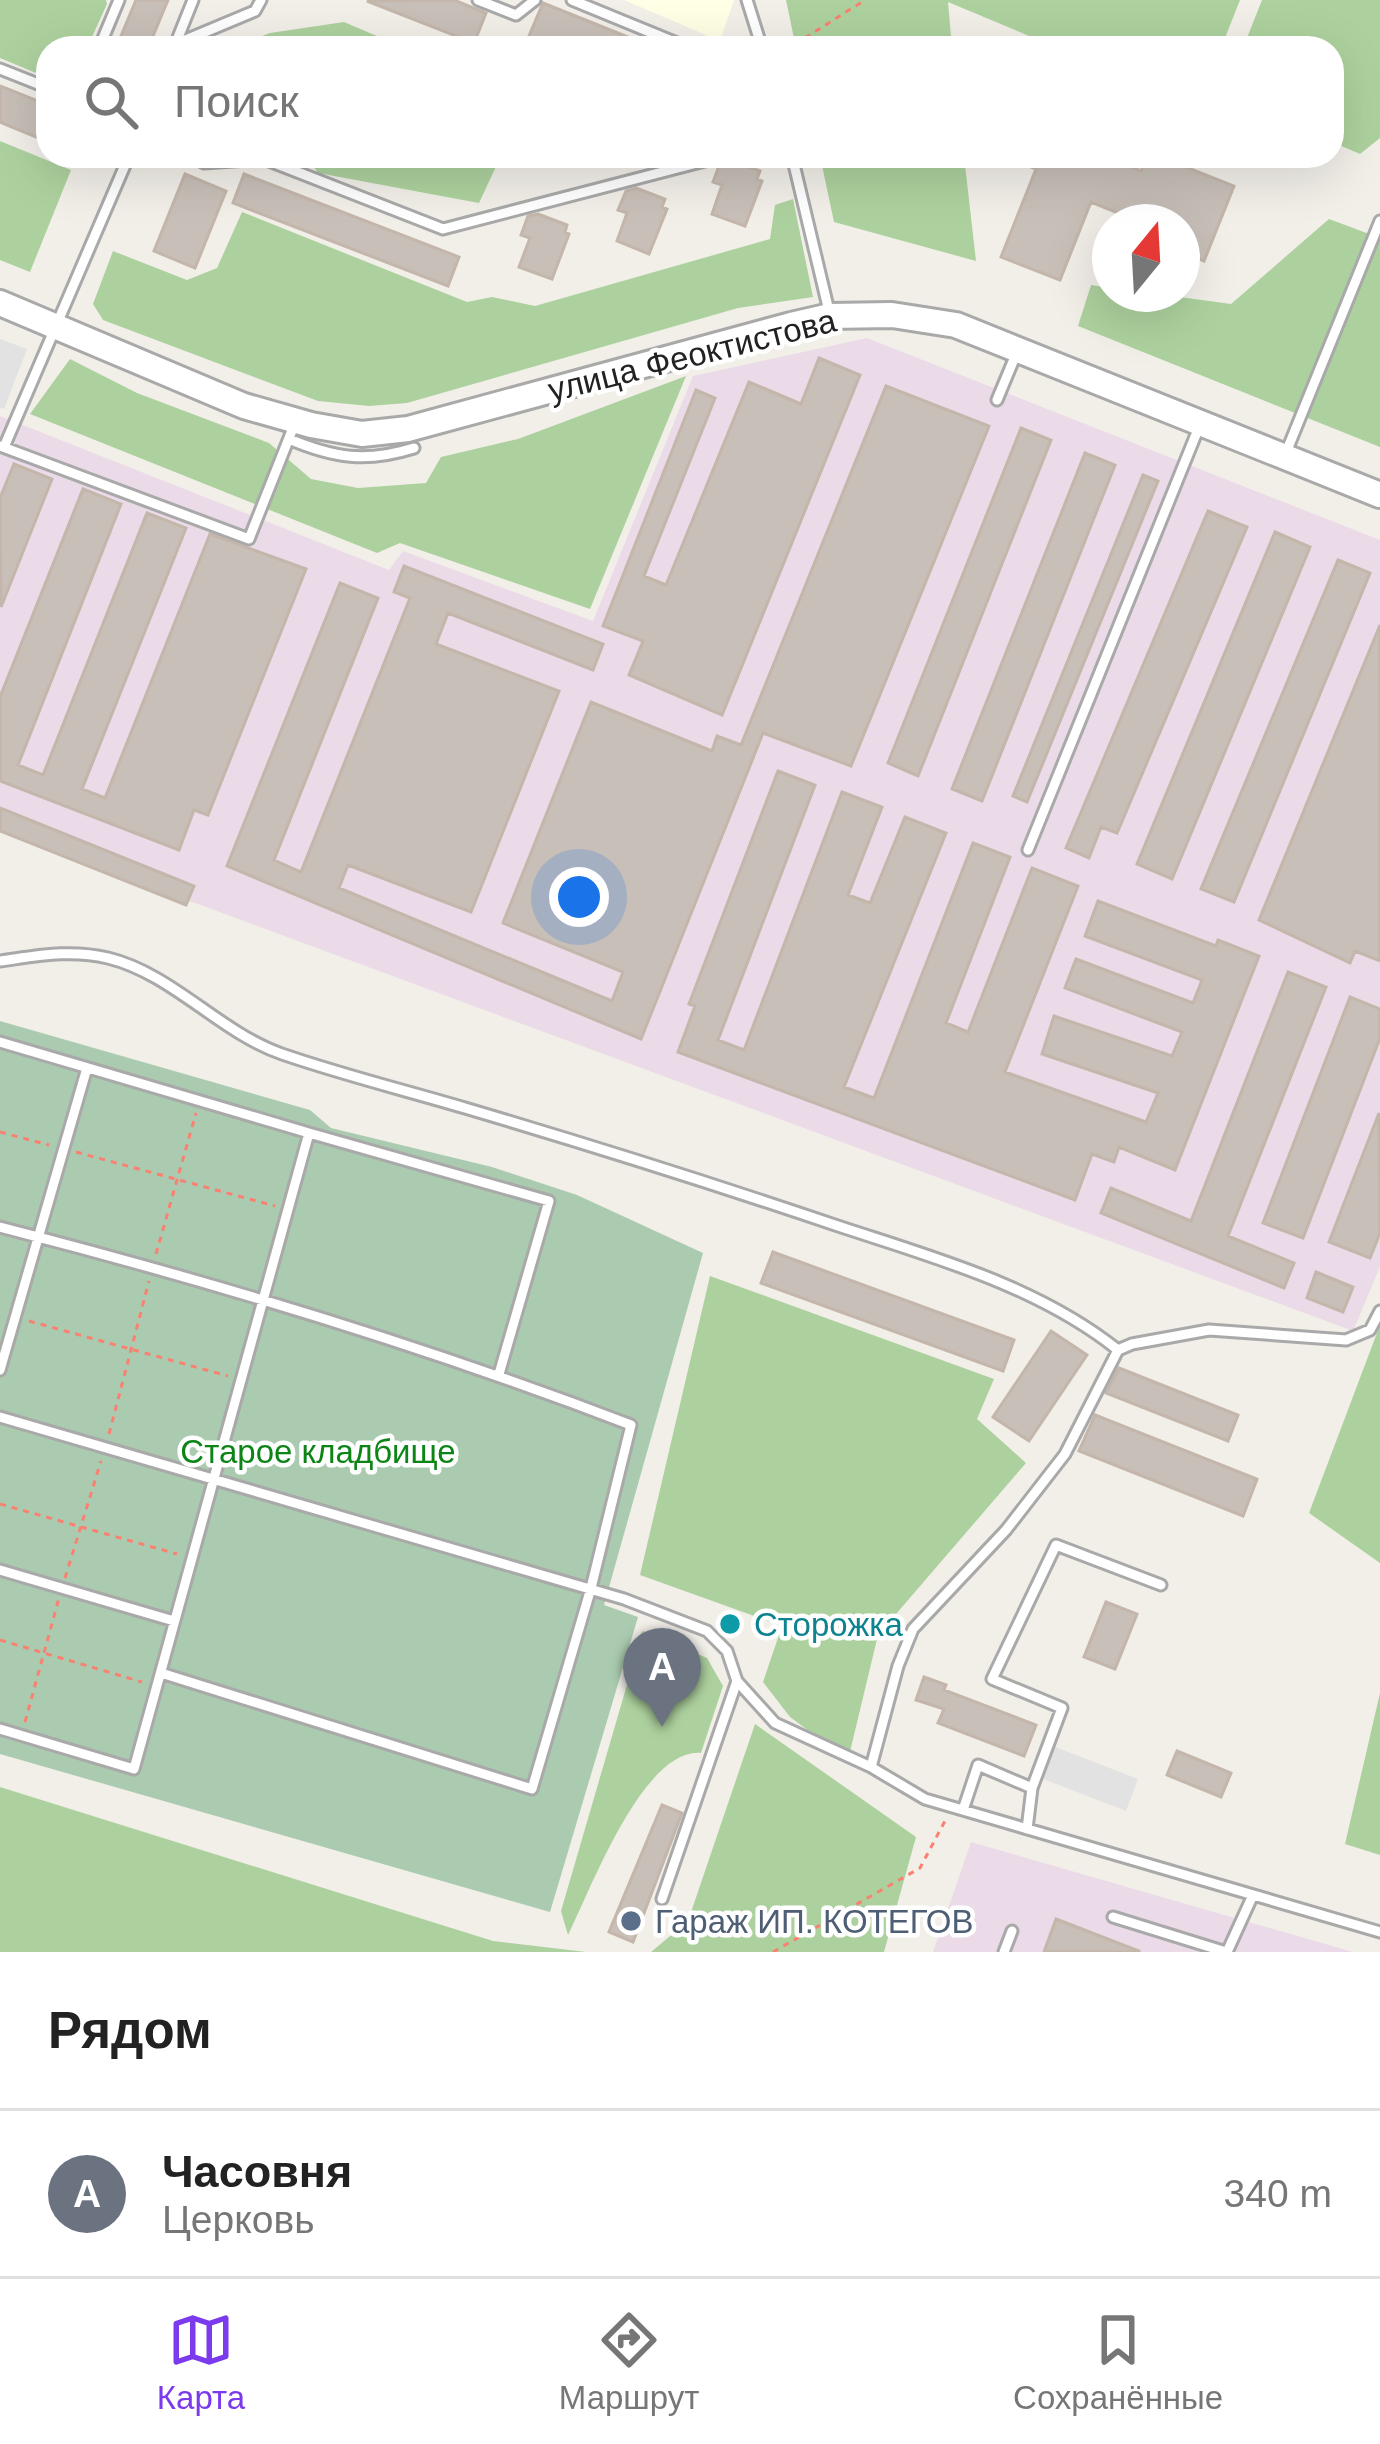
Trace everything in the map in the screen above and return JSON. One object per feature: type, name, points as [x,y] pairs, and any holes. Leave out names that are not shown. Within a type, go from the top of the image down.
[{"type":"street","name":"улица Феоктистова","points":[[0,302],[292,430],[362,434],[408,429],[830,316],[892,315],[956,325],[1019,347],[1380,495]]},
{"type":"lane","points":[[104,36],[119,0]]},
{"type":"lane","points":[[179,36],[193,0]]},
{"type":"lane","points":[[198,36],[254,11],[261,0]]},
{"type":"lane","points":[[478,0],[516,15],[535,0]]},
{"type":"lane","points":[[572,0],[660,36]]},
{"type":"lane","points":[[747,0],[758,36]]},
{"type":"lane","points":[[0,69],[36,83]]},
{"type":"lane","points":[[124,168],[2,446],[249,539],[292,430],[328,456],[384,458],[414,448]]},
{"type":"lane","points":[[286,168],[443,229],[678,168]]},
{"type":"lane","points":[[795,168],[830,316]]},
{"type":"lane","points":[[1285,456],[1380,220]]},
{"type":"lane","points":[[997,400],[1019,347]]},
{"type":"lane","points":[[1028,850],[1201,422]]},
{"type":"lane","points":[[0,961],[62,952],[107,958],[144,970],[205,1012],[275,1051],[690,1177],[930,1257],[1008,1285],[1083,1322],[1118,1350]]},
{"type":"lane","points":[[0,1042],[549,1201],[499,1374]]},
{"type":"lane","points":[[0,1370],[87,1068]]},
{"type":"lane","points":[[0,1729],[134,1769],[309,1133]]},
{"type":"lane","points":[[0,1227],[264,1298],[499,1374],[631,1426],[591,1588],[532,1790],[161,1673]]},
{"type":"lane","points":[[871,1767],[898,1666],[914,1629],[1006,1530],[1065,1454],[1118,1350],[1209,1330],[1358,1338],[1370,1330],[1380,1311]]},
{"type":"lane","points":[[0,1417],[591,1588],[707,1631],[727,1651],[737,1681],[775,1723],[925,1798],[1380,1932]]},
{"type":"lane","points":[[1027,1829],[1032,1788],[1062,1708],[992,1679],[1057,1545],[1161,1585]]},
{"type":"lane","points":[[0,1570],[174,1621]]},
{"type":"lane","points":[[662,1899],[737,1681]]},
{"type":"lane","points":[[958,1808],[979,1766],[1032,1788]]},
{"type":"lane","points":[[1113,1917],[1227,1952],[1252,1895]]},
{"type":"lane","points":[[1004,1952],[1012,1931]]},
{"type":"path","points":[[808,36],[865,0]]},
{"type":"path","points":[[22,1735],[200,1100]]},
{"type":"path","points":[[0,1132],[288,1210]]},
{"type":"path","points":[[15,1317],[241,1379]]},
{"type":"path","points":[[0,1504],[192,1559]]},
{"type":"path","points":[[0,1640],[157,1686]]},
{"type":"path","points":[[773,1952],[920,1868],[958,1808]]},
{"type":"shaded area","points":[[624,0],[734,0],[722,36],[708,36]]},
{"type":"shaded area","points":[[867,338],[1380,540],[1380,1267],[1353,1331],[0,831],[0,416],[389,570],[403,551],[593,621],[693,376]]},
{"type":"shaded area","points":[[0,339],[27,349],[4,409],[0,408]]},
{"type":"shaded area","points":[[1045,1743],[1138,1779],[1126,1811],[1033,1775]]},
{"type":"shaded area","points":[[971,1842],[1353,1952],[933,1952]]},
{"type":"green space","points":[[0,0],[106,0],[92,36],[36,36],[36,73],[0,58]]},
{"type":"green space","points":[[786,0],[1240,0],[1226,36],[1029,36],[948,2],[951,36],[794,36]]},
{"type":"green space","points":[[1262,0],[1380,0],[1380,138],[1360,154],[1344,147],[1344,36],[1248,36]]},
{"type":"green space","points":[[344,22],[377,36],[262,36]]},
{"type":"green space","points":[[0,141],[36,156],[36,168],[71,170],[30,272],[0,260]]},
{"type":"green space","points":[[315,168],[495,168],[479,203],[318,173]]},
{"type":"green space","points":[[823,168],[965,168],[976,261],[834,222]]},
{"type":"green space","points":[[793,199],[813,297],[738,308],[407,403],[369,406],[318,401],[103,320],[93,304],[113,251],[187,280],[217,268],[242,212],[467,302],[492,297],[535,306],[770,239],[775,205]]},
{"type":"green space","points":[[1329,219],[1380,238],[1380,447],[1078,326],[1091,285],[1092,312],[1200,312],[1200,300],[1231,304]]},
{"type":"green space","points":[[70,359],[137,393],[269,443],[311,479],[358,488],[426,483],[441,457],[518,439],[686,376],[590,609],[400,543],[377,553],[30,414]]},
{"type":"green space","name":"Старое кладбище","points":[[0,1021],[310,1110],[331,1128],[492,1167],[577,1195],[703,1253],[604,1605],[638,1617],[550,1912],[0,1754]]},
{"type":"green space","points":[[710,1276],[994,1379],[977,1419],[1026,1463],[878,1635],[848,1760],[790,1717],[763,1682],[782,1626],[640,1575]]},
{"type":"green space","points":[[1380,1325],[1380,1563],[1309,1513]]},
{"type":"green space","points":[[643,1631],[707,1658],[723,1686],[701,1753],[680,1757],[639,1796],[568,1935],[561,1911],[631,1671],[635,1642]]},
{"type":"green space","points":[[1380,1693],[1380,1855],[1345,1844]]},
{"type":"green space","points":[[755,1724],[916,1837],[884,1952],[651,1952],[688,1921]]},
{"type":"green space","points":[[0,1787],[493,1941],[586,1952],[0,1952]]},
{"type":"building","points":[[136,0],[168,0],[153,36],[121,36]]},
{"type":"building","points":[[454,0],[486,13],[477,36],[456,36],[367,1]]},
{"type":"building","points":[[543,3],[626,36],[529,36]]},
{"type":"building","points":[[0,86],[36,100],[36,137],[0,122]]},
{"type":"building","points":[[718,168],[760,171],[757,179],[762,181],[745,226],[712,214],[722,185],[713,182]]},
{"type":"building","points":[[1034,168],[1188,168],[1234,186],[1204,261],[1200,259],[1200,204],[1091,202],[1060,280],[1001,257]]},
{"type":"building","points":[[185,174],[226,191],[195,268],[154,251]]},
{"type":"building","points":[[244,174],[459,257],[448,286],[233,203]]},
{"type":"building","points":[[636,188],[665,199],[662,207],[667,209],[649,254],[617,241],[627,213],[618,210],[626,191]]},
{"type":"building","points":[[538,214],[567,225],[569,234],[552,279],[519,267],[530,238],[521,235],[528,216]]},
{"type":"building","points":[[819,358],[860,375],[722,715],[629,675],[643,641],[603,626],[696,390],[715,398],[644,576],[666,585],[749,382],[801,404]]},
{"type":"building","points":[[886,386],[989,426],[851,766],[763,733],[641,1039],[227,866],[340,583],[378,598],[274,860],[301,872],[410,598],[394,592],[404,566],[603,644],[593,670],[448,613],[436,644],[559,691],[471,912],[348,865],[339,888],[612,1001],[623,972],[503,923],[591,702],[712,751],[717,736],[741,745]]},
{"type":"building","points":[[1021,428],[1051,440],[918,776],[888,763]]},
{"type":"building","points":[[1085,453],[1115,465],[982,801],[952,789]]},
{"type":"building","points":[[14,464],[52,479],[1,607],[0,498]]},
{"type":"building","points":[[1143,475],[1158,481],[1027,802],[1013,796]]},
{"type":"building","points":[[83,489],[121,504],[18,765],[43,775],[147,513],[186,528],[82,789],[105,798],[210,534],[306,569],[208,815],[194,810],[179,850],[0,781],[0,697]]},
{"type":"building","points":[[1208,511],[1247,527],[1117,833],[1101,827],[1089,858],[1066,848]]},
{"type":"building","points":[[1275,532],[1310,547],[1172,879],[1137,864]]},
{"type":"building","points":[[1338,560],[1370,573],[1234,902],[1201,889]]},
{"type":"building","points":[[1380,625],[1380,961],[1355,951],[1350,963],[1259,920]]},
{"type":"building","points":[[778,771],[815,785],[718,1040],[744,1050],[842,792],[882,807],[848,895],[870,903],[905,817],[946,833],[844,1087],[874,1098],[973,843],[1010,857],[946,1023],[968,1032],[1032,868],[1078,886],[1005,1072],[1146,1122],[1158,1093],[1042,1054],[1054,1016],[1172,1056],[1182,1032],[1065,988],[1076,959],[1193,1003],[1202,980],[1085,936],[1098,901],[1216,946],[1218,940],[1259,956],[1175,1170],[1119,1147],[1114,1162],[1092,1154],[1075,1200],[678,1052],[695,1006],[689,1004]]},
{"type":"building","points":[[0,808],[194,886],[186,905],[0,831]]},
{"type":"building","points":[[1288,972],[1326,987],[1228,1236],[1294,1263],[1284,1288],[1101,1213],[1111,1188],[1191,1221]]},
{"type":"building","points":[[1350,997],[1380,1009],[1380,1038],[1303,1238],[1263,1223]]},
{"type":"building","points":[[1379,1113],[1380,1233],[1370,1258],[1329,1242]]},
{"type":"building","points":[[773,1252],[1014,1340],[1003,1371],[761,1283]]},
{"type":"building","points":[[1316,1272],[1353,1287],[1343,1312],[1307,1298]]},
{"type":"building","points":[[1051,1331],[1087,1355],[1029,1441],[993,1417]]},
{"type":"building","points":[[1119,1368],[1238,1415],[1228,1441],[1106,1393]]},
{"type":"building","points":[[1095,1415],[1257,1479],[1243,1516],[1079,1451]]},
{"type":"building","points":[[1106,1602],[1137,1614],[1115,1669],[1084,1657]]},
{"type":"building","points":[[924,1677],[946,1685],[944,1690],[1036,1725],[1024,1756],[938,1723],[944,1709],[916,1700]]},
{"type":"building","points":[[1177,1751],[1231,1773],[1221,1797],[1167,1775]]},
{"type":"building","points":[[662,1805],[682,1813],[633,1942],[609,1932]]},
{"type":"building","points":[[1056,1919],[1139,1951],[1139,1952],[1044,1952]]},
{"type":"place","name":"Сторожка","points":[[730,1624]]},
{"type":"place","name":"Часовня","points":[[662,1727]]},
{"type":"place","name":"Гараж ИП. КОТЕГОВ","points":[[631,1921]]}]
